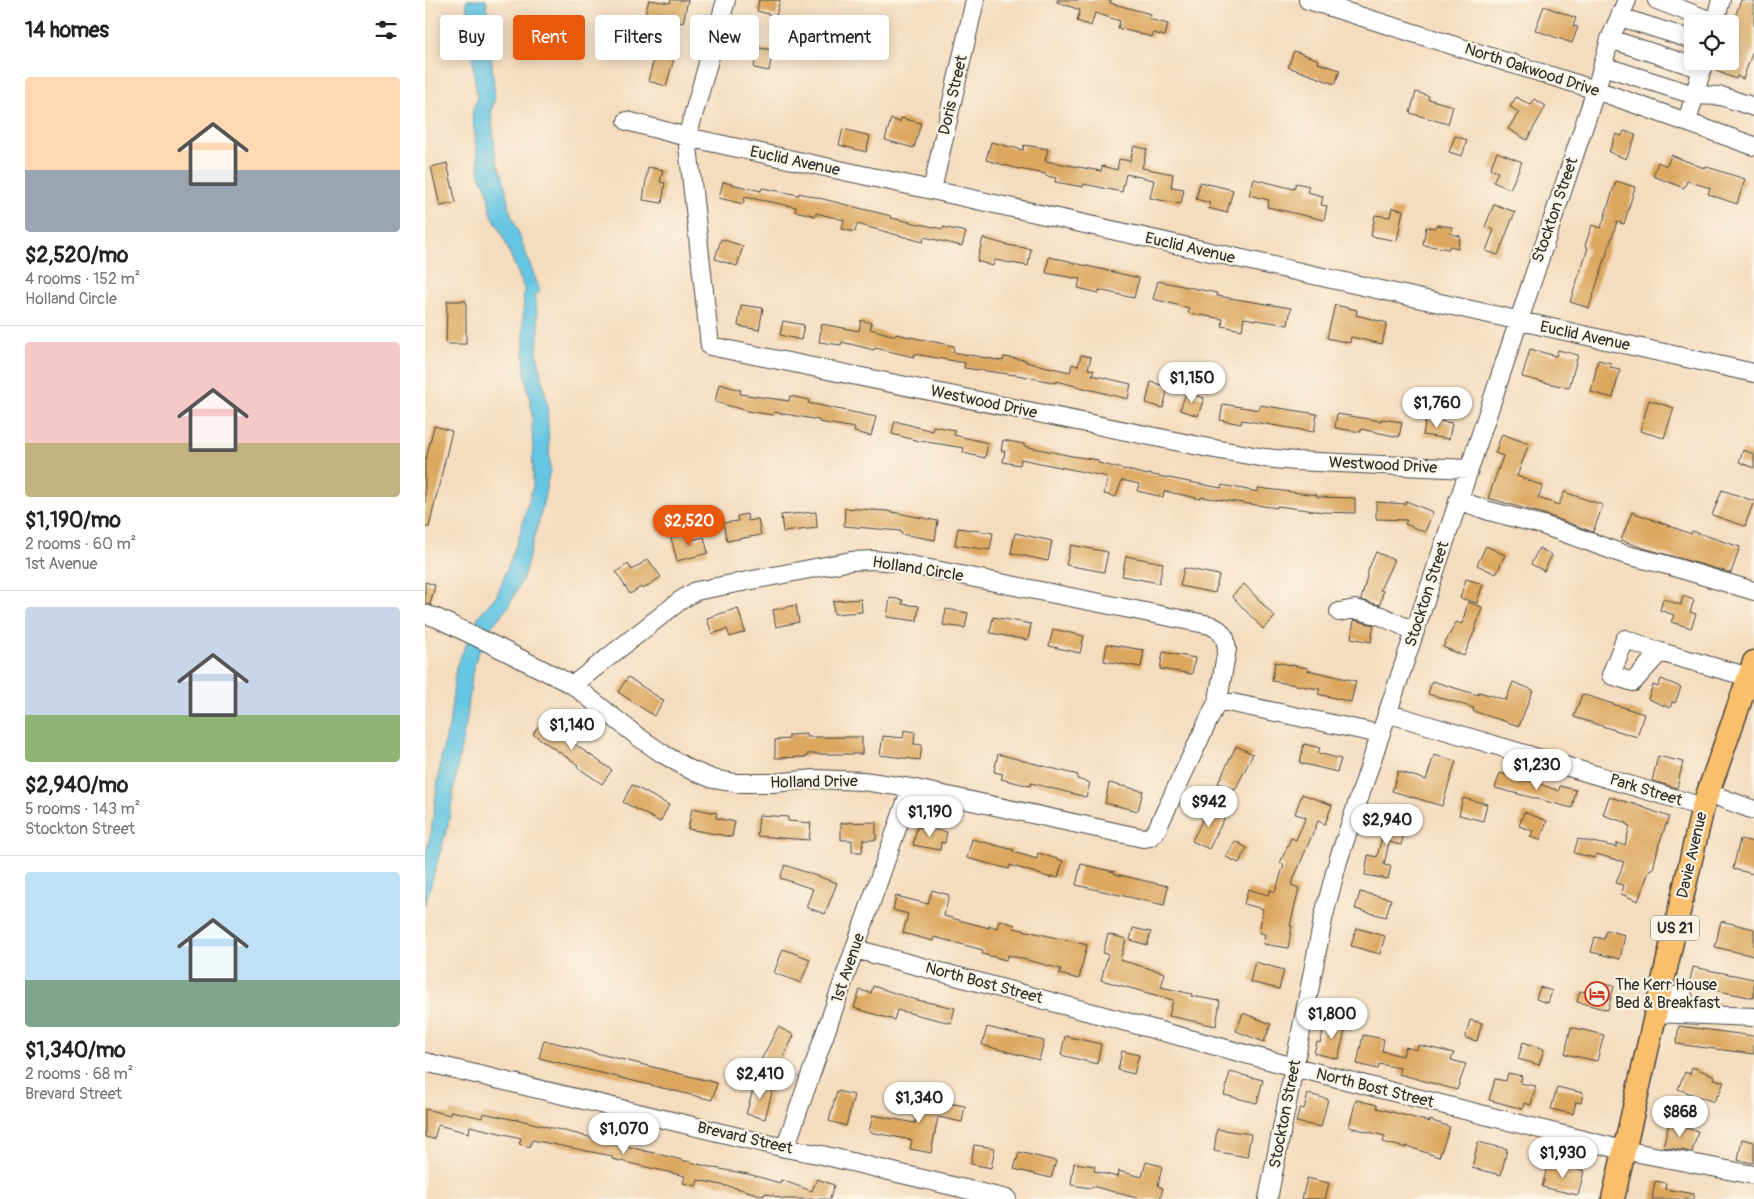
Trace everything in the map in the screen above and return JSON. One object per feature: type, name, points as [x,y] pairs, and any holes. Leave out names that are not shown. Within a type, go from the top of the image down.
[{"type":"main road","name":"Davie Avenue","points":[[1613,1199],[1705,800],[1751,669]]},
{"type":"street","points":[[687,138],[725,0]]},
{"type":"street","name":"Doris Street","points":[[931,190],[975,0]]},
{"type":"street","name":"North Oakwood Drive","points":[[1308,0],[1596,90],[1754,146]]},
{"type":"street","name":"Stockton Street","points":[[1268,1199],[1330,888],[1379,734],[1596,90],[1610,39],[1627,0]]},
{"type":"street","points":[[1657,0],[1694,15]]},
{"type":"street","points":[[1716,15],[1721,0]]},
{"type":"street","points":[[1620,17],[1684,37]]},
{"type":"street","points":[[1610,39],[1684,60]]},
{"type":"street","points":[[1603,66],[1694,95],[1721,96],[1754,107]]},
{"type":"street","points":[[1687,122],[1702,70]]},
{"type":"street","name":"Euclid Avenue","points":[[627,121],[687,138],[931,190],[1754,374]]},
{"type":"street","name":"Westwood Drive","points":[[687,138],[710,346],[1265,458],[1468,469]]},
{"type":"street","points":[[1458,500],[1489,511],[1543,525],[1623,554],[1676,567],[1754,591]]},
{"type":"street","name":"Holland Circle","points":[[573,685],[681,600],[696,591],[851,561],[873,560],[895,562],[1210,625],[1219,630],[1225,638],[1227,649],[1218,700]]},
{"type":"street","points":[[1339,612],[1355,609],[1381,616],[1414,631]]},
{"type":"street","name":"Holland Drive","points":[[425,614],[437,618],[573,685],[637,736],[663,754],[691,770],[713,779],[736,783],[773,783],[815,779],[863,781],[911,788],[1143,838],[1151,837],[1156,830],[1218,700]]},
{"type":"street","points":[[1660,652],[1751,669]]},
{"type":"street","points":[[1218,700],[1379,734]]},
{"type":"street","name":"Park Street","points":[[1387,712],[1705,800],[1754,810]]},
{"type":"street","name":"1st Avenue","points":[[785,1148],[911,788]]},
{"type":"street","name":"North Bost Street","points":[[855,949],[1294,1067],[1623,1150],[1754,1175]]},
{"type":"street","points":[[1657,1003],[1681,1014],[1754,1018]]},
{"type":"street","name":"Brevard Street","points":[[425,1062],[1007,1199]]},
{"type":"water","points":[[466,0],[486,0],[487,15],[468,15]]},
{"type":"water","points":[[473,60],[492,60],[495,97],[491,112],[496,159],[504,180],[509,208],[540,291],[535,297],[539,327],[537,353],[547,402],[550,470],[540,517],[523,578],[508,607],[491,627],[477,656],[472,674],[467,718],[448,825],[425,905],[425,856],[431,833],[441,757],[449,726],[456,667],[479,615],[497,595],[519,537],[533,485],[532,411],[525,376],[524,288],[501,232],[490,211],[488,191],[480,175],[472,114],[477,98]]},
{"type":"building","points":[[649,0],[670,3],[671,0],[688,0],[683,23],[680,22],[680,15],[645,14]]},
{"type":"building","points":[[759,0],[780,0],[776,15],[757,11]]},
{"type":"building","points":[[1057,0],[1111,0],[1110,3],[1151,14],[1149,19],[1168,24],[1165,36],[1153,33],[1152,37],[1118,28],[1120,21],[1095,13],[1091,26],[1077,21],[1080,10],[1057,2]]},
{"type":"building","points":[[1741,0],[1754,0],[1754,48],[1743,79],[1737,76],[1736,79],[1716,71],[1739,70],[1739,15],[1736,15]]},
{"type":"building","points":[[1544,6],[1576,18],[1573,26],[1578,27],[1572,43],[1535,30]]},
{"type":"building","points":[[759,48],[769,49],[769,60],[771,60],[769,71],[754,68],[755,60],[759,60]]},
{"type":"building","points":[[1294,51],[1319,60],[1318,63],[1340,70],[1335,84],[1288,67]]},
{"type":"building","points":[[654,60],[674,60],[666,86],[648,81]]},
{"type":"building","points":[[1416,92],[1429,96],[1428,99],[1453,106],[1448,124],[1410,113]]},
{"type":"building","points":[[1516,97],[1531,105],[1534,99],[1546,106],[1527,140],[1508,129],[1519,112],[1510,107]]},
{"type":"building","points":[[901,118],[921,123],[914,148],[885,140],[891,119],[900,122]]},
{"type":"building","points":[[843,129],[870,136],[866,152],[839,145]]},
{"type":"building","points":[[1624,131],[1636,135],[1626,159],[1609,152],[1616,134],[1622,136]]},
{"type":"building","points":[[1455,136],[1467,140],[1462,156],[1449,152]]},
{"type":"building","points":[[991,142],[1023,150],[1024,145],[1048,149],[1045,161],[1101,171],[1102,166],[1117,170],[1119,159],[1130,161],[1134,146],[1147,149],[1142,168],[1173,174],[1171,187],[1184,189],[1181,204],[1150,198],[1154,180],[1126,174],[1122,192],[1084,184],[1083,187],[1055,182],[1056,178],[1046,176],[1046,174],[986,160]]},
{"type":"building","points":[[1497,152],[1522,162],[1510,189],[1493,182],[1498,172],[1490,169]]},
{"type":"building","points":[[1671,155],[1704,168],[1704,166],[1745,179],[1737,204],[1708,194],[1710,188],[1687,181],[1684,188],[1653,176],[1658,162],[1667,166]]},
{"type":"building","points":[[447,163],[456,203],[440,206],[431,167]]},
{"type":"building","points":[[648,167],[663,170],[660,182],[665,183],[662,203],[643,200]]},
{"type":"building","points":[[1254,179],[1294,189],[1296,183],[1309,186],[1307,192],[1323,196],[1321,205],[1327,206],[1324,220],[1267,207],[1269,200],[1249,195]]},
{"type":"building","points":[[1616,181],[1635,187],[1624,224],[1617,222],[1589,308],[1570,302],[1588,248],[1585,246],[1592,225],[1601,228]]},
{"type":"building","points":[[723,182],[761,191],[762,188],[799,195],[799,193],[891,216],[891,218],[966,232],[962,246],[924,237],[923,242],[857,224],[855,232],[842,229],[844,220],[816,213],[816,216],[795,211],[796,207],[745,197],[743,204],[719,198]]},
{"type":"building","points":[[1200,182],[1233,190],[1227,213],[1208,208],[1210,203],[1196,199]]},
{"type":"building","points":[[1494,204],[1515,212],[1498,255],[1486,251],[1494,230],[1485,227]]},
{"type":"building","points":[[1392,208],[1403,210],[1397,241],[1371,236],[1375,215],[1390,217]]},
{"type":"building","points":[[1436,225],[1452,227],[1451,234],[1460,236],[1458,248],[1449,246],[1449,249],[1423,245],[1426,227],[1435,228]]},
{"type":"building","points":[[983,238],[1031,249],[1028,266],[995,260],[993,266],[977,261]]},
{"type":"building","points":[[721,239],[743,246],[737,266],[715,259]]},
{"type":"building","points":[[1049,257],[1139,278],[1134,298],[1099,290],[1099,293],[1078,288],[1080,279],[1046,273]]},
{"type":"building","points":[[1158,281],[1217,293],[1217,296],[1291,308],[1288,325],[1244,318],[1242,330],[1222,326],[1223,319],[1188,313],[1189,308],[1153,299]]},
{"type":"building","points":[[447,301],[466,301],[466,344],[446,344]]},
{"type":"building","points":[[741,305],[763,308],[759,330],[738,326]]},
{"type":"building","points":[[1335,305],[1357,310],[1356,315],[1387,323],[1382,344],[1351,337],[1350,343],[1327,338]]},
{"type":"building","points":[[861,320],[872,323],[870,329],[896,336],[896,334],[954,346],[953,352],[1003,361],[1004,357],[1026,360],[1026,362],[1070,372],[1072,364],[1078,366],[1081,355],[1091,357],[1088,369],[1094,370],[1092,375],[1131,384],[1128,399],[1056,381],[1056,383],[1023,376],[964,368],[965,363],[915,354],[914,357],[842,342],[841,345],[819,342],[822,324],[859,331]]},
{"type":"building","points":[[783,321],[804,325],[801,340],[780,335]]},
{"type":"building","points":[[1530,349],[1556,356],[1558,350],[1578,355],[1569,388],[1522,377]]},
{"type":"building","points":[[1598,360],[1611,363],[1610,367],[1620,369],[1613,398],[1591,392]]},
{"type":"building","points":[[1151,382],[1168,387],[1163,408],[1146,403]]},
{"type":"building","points":[[719,384],[741,390],[740,394],[789,401],[790,396],[809,400],[808,403],[876,417],[871,436],[854,432],[855,428],[819,422],[819,420],[774,412],[773,415],[747,411],[715,402]]},
{"type":"building","points":[[1186,393],[1204,398],[1198,416],[1180,410]]},
{"type":"building","points":[[1649,400],[1674,408],[1664,438],[1640,431]]},
{"type":"building","points":[[1223,404],[1259,410],[1260,405],[1317,414],[1314,432],[1242,420],[1241,424],[1220,420]]},
{"type":"building","points":[[1337,414],[1381,421],[1381,419],[1402,422],[1399,437],[1361,429],[1361,432],[1335,428]]},
{"type":"building","points":[[1426,419],[1452,423],[1449,439],[1423,435]]},
{"type":"building","points":[[895,421],[932,431],[933,426],[955,430],[954,435],[988,443],[985,458],[963,453],[964,448],[892,434]]},
{"type":"building","points":[[434,426],[452,431],[429,527],[425,527],[425,463]]},
{"type":"building","points":[[1502,434],[1529,444],[1517,476],[1543,486],[1538,498],[1559,505],[1564,492],[1603,505],[1593,532],[1547,515],[1488,498],[1503,456],[1495,453]]},
{"type":"building","points":[[1003,440],[1024,444],[1024,446],[1098,460],[1098,463],[1148,475],[1221,488],[1222,485],[1258,492],[1258,488],[1317,495],[1317,497],[1355,498],[1355,513],[1323,512],[1277,506],[1277,508],[1201,497],[1201,499],[1164,491],[1163,497],[1137,491],[1139,484],[1122,480],[1116,497],[1104,494],[1108,477],[1021,459],[1020,465],[1003,462],[1005,451],[1001,451]]},
{"type":"building","points":[[1743,450],[1754,454],[1754,468],[1739,462]]},
{"type":"building","points":[[1722,490],[1754,501],[1745,526],[1712,515]]},
{"type":"building","points":[[1406,501],[1433,512],[1425,532],[1405,524],[1407,520],[1376,519],[1376,502],[1405,504]]},
{"type":"building","points":[[845,508],[887,511],[938,521],[935,540],[901,534],[901,531],[844,526]]},
{"type":"building","points":[[816,512],[817,528],[783,532],[781,515]]},
{"type":"building","points":[[1632,512],[1691,534],[1692,531],[1740,547],[1731,573],[1621,540]]},
{"type":"building","points":[[747,514],[748,521],[758,519],[761,535],[727,541],[723,523],[738,521],[737,516]]},
{"type":"building","points":[[958,528],[993,533],[990,550],[955,545]]},
{"type":"building","points":[[1015,533],[1052,541],[1048,561],[1011,553]]},
{"type":"building","points":[[685,534],[687,541],[704,537],[708,553],[677,561],[671,538]]},
{"type":"building","points":[[1071,545],[1108,552],[1104,572],[1066,565]]},
{"type":"building","points":[[1486,546],[1505,555],[1496,574],[1477,565]]},
{"type":"building","points":[[1539,548],[1552,555],[1544,571],[1531,564]]},
{"type":"building","points":[[1376,552],[1394,560],[1380,590],[1383,591],[1380,605],[1361,600],[1369,568]]},
{"type":"building","points":[[1126,556],[1163,563],[1159,583],[1122,576]]},
{"type":"building","points":[[648,559],[661,577],[643,589],[641,587],[630,594],[616,572],[628,564],[632,570]]},
{"type":"building","points":[[1184,568],[1219,575],[1215,593],[1180,586]]},
{"type":"building","points":[[1466,579],[1483,584],[1477,603],[1460,598]]},
{"type":"building","points":[[425,582],[435,585],[430,605],[425,604]]},
{"type":"building","points":[[1244,584],[1275,617],[1263,629],[1232,596]]},
{"type":"building","points":[[1683,596],[1694,600],[1690,612],[1696,614],[1691,628],[1671,622],[1674,615],[1660,610],[1663,599],[1681,605]]},
{"type":"building","points":[[890,598],[903,600],[902,604],[919,606],[917,621],[887,617]]},
{"type":"building","points":[[861,599],[862,612],[834,614],[833,601]]},
{"type":"building","points":[[1468,602],[1482,607],[1464,656],[1443,647],[1456,622],[1462,624]]},
{"type":"building","points":[[796,605],[799,622],[776,627],[773,610]]},
{"type":"building","points":[[738,608],[745,632],[730,637],[727,629],[712,634],[707,618]]},
{"type":"building","points":[[946,609],[968,613],[965,628],[943,625]]},
{"type":"building","points":[[993,617],[1031,624],[1028,640],[990,633]]},
{"type":"building","points":[[1354,620],[1374,625],[1371,642],[1351,638]]},
{"type":"building","points":[[1053,629],[1084,636],[1080,653],[1049,646]]},
{"type":"building","points":[[1107,644],[1144,650],[1141,667],[1104,661]]},
{"type":"building","points":[[1163,652],[1195,658],[1192,674],[1160,669]]},
{"type":"building","points":[[1275,662],[1308,668],[1307,670],[1356,681],[1351,702],[1318,694],[1320,689],[1272,681]]},
{"type":"building","points":[[628,677],[664,701],[654,716],[618,692]]},
{"type":"building","points":[[1661,679],[1681,687],[1675,703],[1672,702],[1670,708],[1648,699],[1653,685],[1658,687]]},
{"type":"building","points":[[1432,681],[1478,695],[1479,692],[1506,700],[1513,682],[1533,690],[1519,726],[1473,711],[1474,708],[1428,694]]},
{"type":"building","points":[[1582,694],[1644,714],[1637,737],[1574,717]]},
{"type":"building","points":[[543,719],[575,740],[573,743],[612,770],[602,784],[533,734]]},
{"type":"building","points":[[904,730],[915,732],[914,744],[922,745],[920,760],[880,755],[883,736],[903,738]]},
{"type":"building","points":[[806,734],[806,737],[862,737],[862,754],[807,754],[807,757],[775,758],[775,740],[789,739],[789,735]]},
{"type":"building","points":[[1304,744],[1320,748],[1318,753],[1341,759],[1337,772],[1300,763]]},
{"type":"building","points":[[1236,746],[1253,754],[1235,790],[1218,783]]},
{"type":"building","points":[[998,754],[1078,775],[1077,779],[1090,783],[1086,797],[1031,783],[1030,786],[1001,779],[1003,774],[994,772]]},
{"type":"building","points":[[1434,755],[1456,761],[1442,806],[1392,791],[1398,771],[1426,780]]},
{"type":"building","points":[[1658,756],[1683,762],[1677,788],[1652,781]]},
{"type":"building","points":[[1500,773],[1525,781],[1526,779],[1559,791],[1560,786],[1576,790],[1572,808],[1495,788]]},
{"type":"building","points":[[1109,783],[1143,791],[1138,811],[1105,803]]},
{"type":"building","points":[[632,785],[669,805],[660,822],[623,802]]},
{"type":"building","points":[[1302,794],[1332,805],[1325,824],[1318,821],[1291,885],[1299,888],[1290,926],[1292,926],[1288,948],[1263,944],[1265,934],[1259,933],[1263,909],[1244,904],[1248,889],[1268,895],[1270,890],[1275,892],[1284,865],[1280,863],[1291,838],[1296,840],[1306,817],[1295,814]]},
{"type":"building","points":[[1609,797],[1669,817],[1659,844],[1653,869],[1650,869],[1638,901],[1621,894],[1624,886],[1616,883],[1624,862],[1596,854],[1595,858],[1574,853],[1578,839],[1616,847],[1617,843],[1625,845],[1630,826],[1627,823],[1603,815]]},
{"type":"building","points":[[1463,798],[1487,804],[1483,821],[1459,815]]},
{"type":"building","points":[[1209,807],[1226,815],[1209,849],[1192,841]]},
{"type":"building","points":[[692,808],[717,813],[716,818],[735,822],[732,837],[688,829]]},
{"type":"building","points":[[1524,812],[1547,821],[1540,840],[1530,837],[1533,831],[1519,826]]},
{"type":"building","points":[[1388,813],[1408,818],[1401,845],[1389,842],[1384,865],[1391,866],[1388,879],[1365,875],[1368,855],[1377,857]]},
{"type":"building","points":[[759,815],[788,817],[788,821],[811,823],[809,840],[757,836]]},
{"type":"building","points":[[876,822],[876,840],[863,840],[862,852],[852,852],[852,840],[841,840],[841,823]]},
{"type":"building","points":[[917,827],[947,832],[945,843],[941,842],[940,850],[913,845]]},
{"type":"building","points":[[972,839],[1014,850],[1013,852],[1037,859],[1038,853],[1063,861],[1058,878],[1051,876],[1051,878],[1010,865],[1009,869],[967,858]]},
{"type":"building","points":[[1740,839],[1754,842],[1754,874],[1733,869]]},
{"type":"building","points":[[1235,841],[1247,848],[1239,863],[1226,857]]},
{"type":"building","points":[[1081,864],[1168,886],[1164,905],[1076,885]]},
{"type":"building","points":[[785,865],[837,883],[825,914],[806,907],[813,889],[780,878]]},
{"type":"building","points":[[932,890],[949,895],[944,916],[989,928],[989,926],[997,928],[999,920],[1015,925],[1014,928],[1087,945],[1079,979],[1059,974],[1061,969],[1008,955],[1006,960],[982,954],[983,950],[934,937],[933,941],[903,933],[908,914],[893,910],[896,896],[928,904]]},
{"type":"building","points":[[1360,892],[1391,899],[1386,917],[1355,909]]},
{"type":"building","points":[[1721,921],[1754,929],[1754,956],[1715,947]]},
{"type":"building","points":[[1133,928],[1151,932],[1147,945],[1130,940]]},
{"type":"building","points":[[1356,928],[1385,936],[1380,954],[1351,946]]},
{"type":"building","points":[[1606,930],[1625,935],[1620,959],[1591,952],[1595,937],[1604,939]]},
{"type":"building","points":[[1108,934],[1126,939],[1120,960],[1165,973],[1161,987],[1192,994],[1191,996],[1220,1001],[1216,1026],[1169,1016],[1173,1000],[1101,980],[1108,954],[1103,953]]},
{"type":"building","points":[[783,949],[810,959],[801,983],[774,973]]},
{"type":"building","points":[[1255,962],[1284,970],[1279,989],[1250,982]]},
{"type":"building","points":[[1693,967],[1754,979],[1754,998],[1689,985]]},
{"type":"building","points":[[1593,981],[1614,986],[1608,1010],[1577,1002],[1580,991],[1590,993]]},
{"type":"building","points":[[873,986],[913,999],[955,1008],[951,1023],[897,1010],[894,1020],[854,1008],[860,990],[871,993]]},
{"type":"building","points":[[1540,987],[1552,991],[1548,1003],[1536,999]]},
{"type":"building","points":[[1243,1013],[1271,1024],[1264,1042],[1236,1031]]},
{"type":"building","points":[[1336,1020],[1347,1023],[1338,1059],[1314,1053],[1317,1042],[1320,1043],[1325,1024],[1335,1027]]},
{"type":"building","points":[[1470,1020],[1482,1023],[1477,1041],[1465,1038]]},
{"type":"building","points":[[1679,1026],[1754,1036],[1754,1054],[1676,1044]]},
{"type":"building","points":[[778,1027],[794,1035],[778,1069],[761,1060]]},
{"type":"building","points":[[987,1027],[1044,1041],[1039,1060],[982,1045]]},
{"type":"building","points":[[1571,1027],[1604,1035],[1597,1061],[1565,1054]]},
{"type":"building","points":[[1363,1035],[1384,1039],[1382,1051],[1403,1056],[1405,1047],[1417,1050],[1418,1045],[1454,1053],[1451,1060],[1466,1064],[1457,1090],[1399,1074],[1400,1068],[1379,1064],[1378,1069],[1357,1064]]},
{"type":"building","points":[[1065,1036],[1101,1044],[1097,1064],[1061,1055]]},
{"type":"building","points":[[544,1040],[717,1083],[712,1100],[539,1058]]},
{"type":"building","points":[[1523,1042],[1544,1049],[1539,1065],[1518,1059]]},
{"type":"building","points":[[1122,1051],[1139,1055],[1134,1074],[1118,1070]]},
{"type":"building","points":[[1692,1067],[1715,1076],[1714,1079],[1724,1082],[1714,1102],[1678,1089],[1685,1072],[1690,1074]]},
{"type":"building","points":[[1230,1072],[1263,1080],[1257,1103],[1224,1095]]},
{"type":"building","points":[[1508,1073],[1522,1076],[1520,1083],[1536,1086],[1531,1105],[1524,1103],[1523,1109],[1489,1100],[1495,1079],[1506,1081]]},
{"type":"building","points":[[756,1080],[774,1085],[765,1119],[746,1114]]},
{"type":"building","points":[[1557,1087],[1583,1093],[1581,1103],[1576,1102],[1573,1114],[1551,1109]]},
{"type":"building","points":[[837,1091],[854,1095],[846,1126],[829,1121]]},
{"type":"building","points":[[1308,1094],[1328,1099],[1321,1127],[1296,1122],[1300,1108],[1304,1109]]},
{"type":"building","points":[[920,1098],[965,1106],[962,1122],[938,1117],[931,1153],[910,1149],[912,1140],[869,1132],[873,1115],[915,1123]]},
{"type":"building","points":[[1356,1100],[1377,1105],[1377,1108],[1430,1122],[1430,1120],[1450,1127],[1439,1157],[1406,1146],[1406,1148],[1383,1142],[1385,1136],[1349,1127]]},
{"type":"building","points":[[425,1109],[450,1115],[451,1111],[482,1118],[483,1113],[516,1119],[714,1168],[748,1174],[780,1183],[781,1180],[812,1191],[817,1179],[834,1185],[830,1199],[783,1199],[765,1193],[764,1196],[698,1180],[696,1186],[683,1183],[685,1176],[612,1159],[612,1156],[532,1140],[530,1147],[519,1144],[521,1138],[470,1126],[469,1133],[438,1125],[434,1139],[425,1137]]},
{"type":"building","points":[[1669,1124],[1698,1131],[1692,1152],[1663,1147]]},
{"type":"building","points":[[1217,1129],[1251,1134],[1247,1157],[1214,1151]]},
{"type":"building","points":[[1742,1139],[1754,1142],[1754,1163],[1738,1160]]},
{"type":"building","points":[[1478,1142],[1507,1149],[1501,1175],[1472,1168]]},
{"type":"building","points":[[974,1145],[995,1148],[991,1168],[971,1164]]},
{"type":"building","points":[[1019,1152],[1056,1161],[1051,1178],[1014,1169]]},
{"type":"building","points":[[1146,1162],[1162,1166],[1158,1186],[1163,1188],[1160,1199],[1140,1199],[1092,1186],[1091,1188],[1071,1185],[1074,1163],[1095,1166],[1094,1171],[1117,1177],[1118,1171],[1142,1177]]},
{"type":"building","points":[[1548,1163],[1584,1171],[1578,1195],[1542,1187]]},
{"type":"building","points":[[1307,1178],[1329,1183],[1325,1199],[1302,1199]]},
{"type":"building","points":[[1655,1181],[1666,1183],[1665,1189],[1694,1194],[1694,1199],[1652,1199]]},
{"type":"place","name":"The Kerr House Bed & Breakfast","points":[[1597,994]]}]
